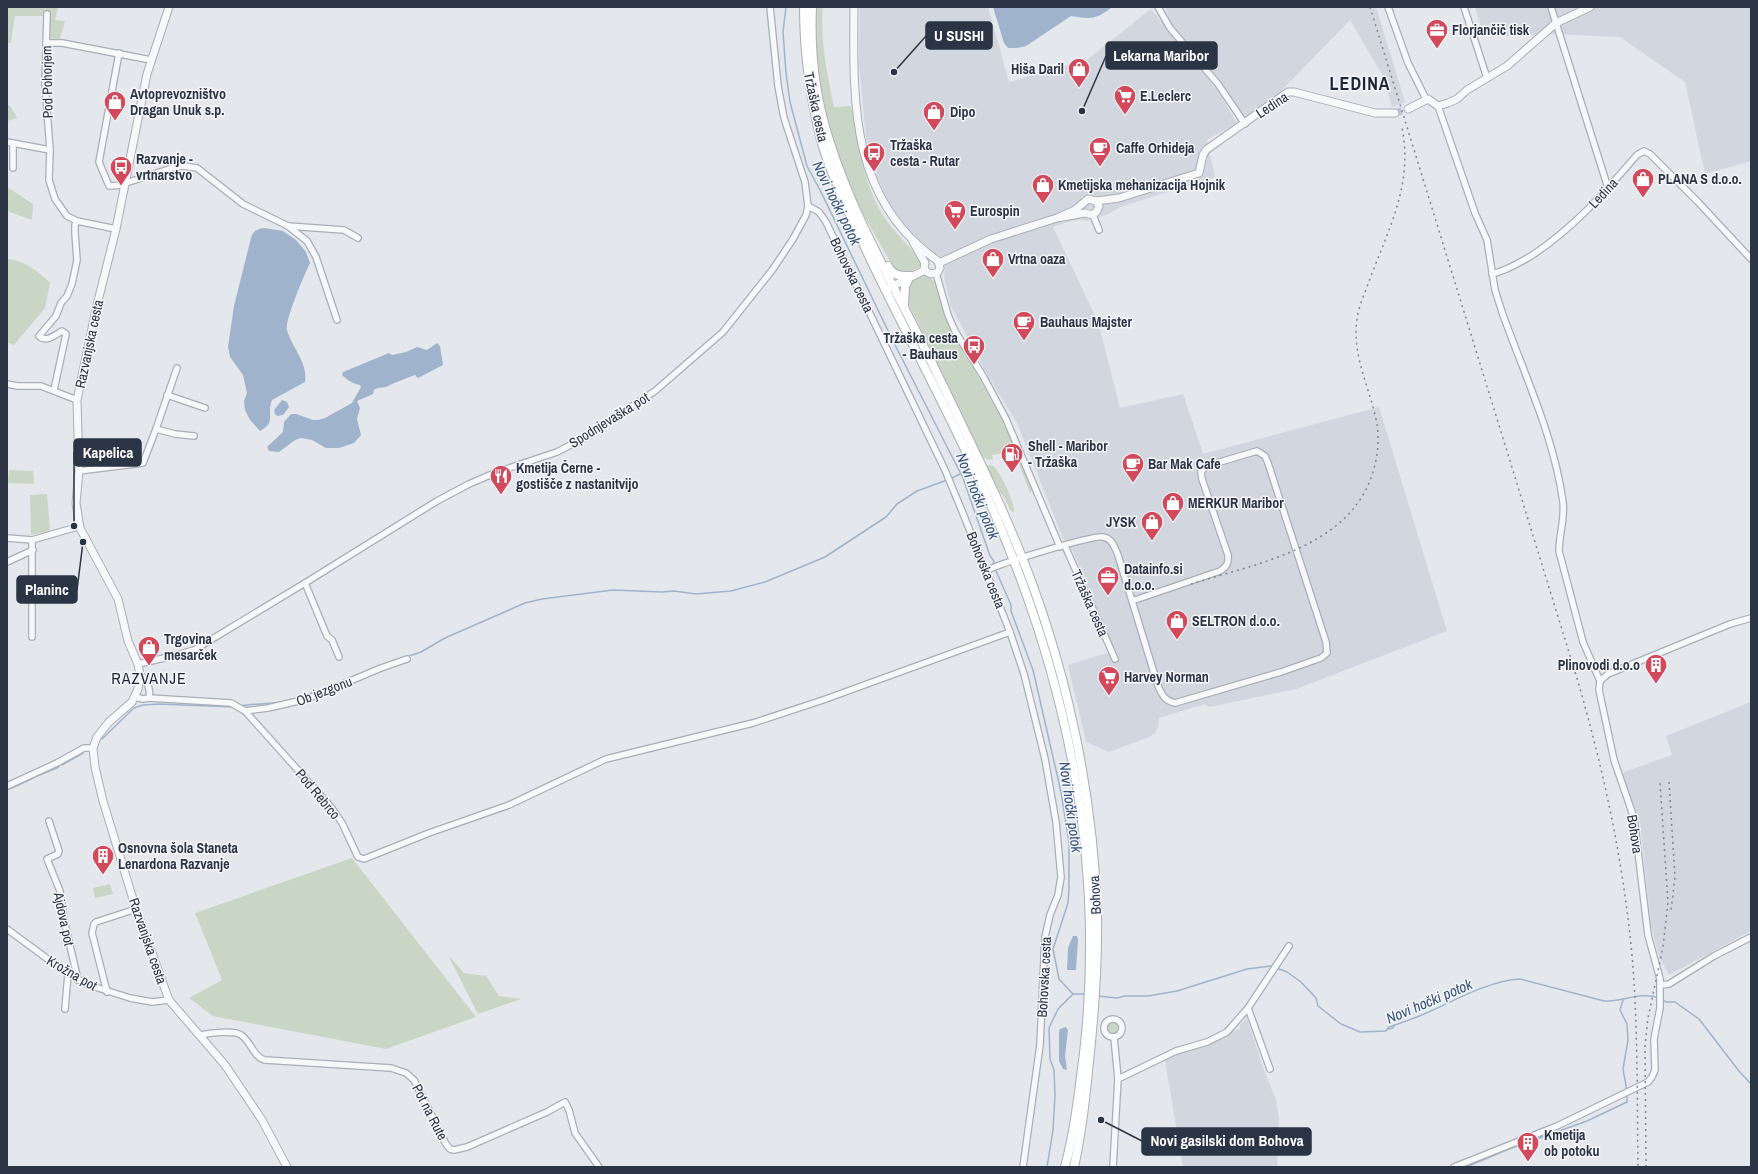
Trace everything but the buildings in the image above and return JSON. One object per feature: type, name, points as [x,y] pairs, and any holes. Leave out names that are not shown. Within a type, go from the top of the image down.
[{"type":"main road","name":"Tržaška cesta","points":[[804,7],[805,44],[809,83],[822,144],[855,227],[885,290],[971,460],[1014,561]]},
{"type":"main road","name":"Tržaška cesta","points":[[812,7],[812,43],[816,84],[829,140],[854,205],[967,437],[1023,559]]},
{"type":"main road","points":[[876,251],[883,257],[891,272],[897,275],[910,276],[905,286],[904,306]]},
{"type":"main road","name":"Bohova","points":[[1023,559],[1046,627],[1064,688],[1074,730],[1083,777],[1094,872],[1097,911],[1093,989],[1083,1117],[1074,1167]]},
{"type":"main road","name":"Bohova","points":[[1014,561],[1039,630],[1055,683],[1070,744],[1088,871],[1093,989]]},
{"type":"main road","name":"Bohova","points":[[1065,1167],[1075,1116],[1092,1000]]},
{"type":"street","name":"Razvanjska cesta","points":[[136,697],[140,675],[138,664],[128,641],[118,599],[78,528],[76,503],[78,471],[77,400],[98,301],[126,184],[151,60],[169,7]]},
{"type":"street","points":[[770,7],[778,86],[784,118],[805,182],[808,206]]},
{"type":"street","points":[[854,7],[855,101],[867,160],[877,190],[885,207],[895,222],[913,242],[932,259],[939,263]]},
{"type":"street","points":[[1056,218],[1083,204],[1088,199],[1096,201],[1118,198],[1199,173],[1203,155],[1206,150],[1245,124],[1214,79],[1170,28],[1158,7]]},
{"type":"street","points":[[1388,7],[1408,63],[1426,99]]},
{"type":"street","points":[[1464,7],[1487,78]]},
{"type":"street","points":[[1551,7],[1608,188]]},
{"type":"street","points":[[1438,106],[1448,103],[1507,66],[1556,24],[1590,7]]},
{"type":"street","name":"Pod Pohorjem","points":[[47,14],[45,84],[50,150],[49,180],[55,199],[67,216],[77,221],[116,229]]},
{"type":"street","points":[[46,43],[62,43],[151,60]]},
{"type":"street","points":[[119,53],[98,162],[109,186],[126,184],[175,167],[197,168],[243,204],[288,226],[307,241],[316,257],[337,320]]},
{"type":"street","name":"Ledina","points":[[1245,124],[1282,96],[1291,92],[1374,113],[1395,113]]},
{"type":"street","points":[[1408,109],[1426,99],[1432,100],[1438,106],[1473,206],[1487,240],[1492,274],[1502,312],[1547,436],[1556,466],[1563,504],[1559,551],[1583,642],[1600,681],[1614,671],[1730,624],[1751,618]]},
{"type":"street","points":[[13,168],[10,142],[50,150]]},
{"type":"street","name":"Ledina","points":[[1492,274],[1509,268],[1551,243],[1580,218],[1642,151],[1646,151],[1698,202],[1751,258]]},
{"type":"street","points":[[1093,215],[1099,209],[1118,198]]},
{"type":"street","points":[[1096,201],[1099,209]]},
{"type":"street","points":[[1083,204],[1082,209],[1085,213]]},
{"type":"street","name":"Bohovska cesta","points":[[808,206],[819,212],[826,222],[948,476],[987,570],[1010,632],[1024,674],[1045,759],[1056,822],[1061,877],[1058,895],[1050,915],[1045,938],[1040,1045],[1023,1167]]},
{"type":"street","name":"Spodnjevaška pot","points":[[138,664],[194,650],[437,501],[469,484],[497,472],[557,452],[584,438],[655,391],[723,332],[773,269],[793,239],[806,215],[808,206]]},
{"type":"street","points":[[939,263],[992,239],[1056,218],[1085,213],[1093,215]]},
{"type":"street","points":[[1093,215],[1099,230]]},
{"type":"street","points":[[54,390],[66,334],[62,331],[46,340],[39,336],[56,316],[74,278],[78,253],[75,233],[75,225],[77,221]]},
{"type":"street","points":[[288,226],[344,230],[358,238]]},
{"type":"street","points":[[913,242],[925,266],[931,274],[936,274],[939,270],[939,263]]},
{"type":"street","points":[[885,290],[910,276],[925,266],[932,259]]},
{"type":"street","name":"Tržaška cesta","points":[[936,274],[948,315],[955,331],[983,376],[1006,419],[1062,547],[1115,659]]},
{"type":"street","points":[[78,471],[143,463],[177,368]]},
{"type":"street","points":[[7,384],[18,386],[41,386],[77,400]]},
{"type":"street","points":[[168,395],[205,408]]},
{"type":"street","points":[[156,429],[175,434],[194,436]]},
{"type":"street","points":[[987,570],[1062,547],[1103,537],[1109,539],[1115,547],[1158,686],[1163,697],[1175,703],[1281,672],[1321,658],[1327,653],[1328,649],[1268,463],[1265,456],[1257,451],[1210,465],[1205,467],[1201,472],[1202,479],[1228,555],[1226,566],[1220,571],[1132,601]]},
{"type":"street","points":[[7,538],[32,540],[78,528]]},
{"type":"street","points":[[32,540],[32,637]]},
{"type":"street","points":[[7,562],[33,550]]},
{"type":"street","points":[[305,583],[327,636],[332,640],[339,657]]},
{"type":"street","name":"Pod Rebrco","points":[[242,710],[331,807],[342,823],[358,857],[361,859],[368,859],[429,833],[509,805],[606,759],[753,723],[823,700],[1010,632]]},
{"type":"street","name":"Ob jezgonu","points":[[242,710],[276,707],[307,699],[381,668],[407,659]]},
{"type":"street","name":"Razvanjska cesta","points":[[140,675],[143,677],[150,690],[149,698]]},
{"type":"street","name":"Bohova","points":[[1454,1167],[1556,1126],[1648,1082],[1654,1074],[1656,1064],[1654,1039],[1660,1008],[1660,987],[1648,935],[1634,818],[1614,760],[1604,721],[1599,690],[1600,681]]},
{"type":"street","points":[[7,786],[57,764],[84,748],[93,748],[97,737],[136,697],[143,699],[149,698],[235,705],[242,710]]},
{"type":"street","name":"Razvanjska cesta","points":[[93,748],[94,767],[103,801],[136,909],[169,1000],[225,1065],[262,1120],[287,1167]]},
{"type":"street","name":"Ajdova pot","points":[[49,821],[60,851],[58,854],[47,859],[60,891],[64,920],[78,980]]},
{"type":"street","points":[[107,992],[92,928],[96,922],[136,909]]},
{"type":"street","name":"Krožna pot","points":[[7,929],[78,980],[107,992],[152,1002],[169,1000]]},
{"type":"street","points":[[1660,987],[1669,984],[1714,956],[1751,937]]},
{"type":"street","points":[[1118,1079],[1176,1051],[1219,1037],[1232,1027],[1248,1008],[1288,946]]},
{"type":"street","points":[[65,1009],[68,974]]},
{"type":"street","points":[[1248,1008],[1270,1069]]},
{"type":"street","name":"Pot na Rute","points":[[200,1035],[228,1033],[241,1034],[259,1057],[265,1060],[386,1067],[406,1073],[414,1080],[444,1140],[450,1149],[454,1150],[467,1146],[547,1112],[565,1102],[569,1110],[575,1133],[599,1167]]},
{"type":"street","points":[[1113,1167],[1118,1079],[1114,1037]]},
{"type":"shaded area","points":[[860,7],[988,7],[1009,82],[1088,59],[1151,9],[1218,91],[1237,123],[1207,140],[1215,177],[1120,207],[1106,215],[1086,221],[1080,220],[1067,222],[1053,227],[1098,322],[1120,408],[1183,394],[1203,454],[1379,407],[1447,631],[1296,689],[1209,707],[1205,704],[1159,718],[1158,727],[1155,733],[1149,737],[1109,752],[1086,742],[1068,665],[1114,651],[1073,551],[1063,538],[1017,423],[984,369],[951,306],[944,278],[945,268],[943,259],[939,255],[932,253],[911,234],[890,206],[878,180],[866,138],[859,64]]},
{"type":"shaded area","points":[[1165,7],[1376,7],[1405,102],[1392,107],[1383,76],[1350,20],[1281,91],[1248,118],[1244,117],[1219,78],[1171,24]]},
{"type":"shaded area","points":[[1475,7],[1751,7],[1751,161],[1705,174],[1685,82],[1620,37],[1555,34],[1484,37]]},
{"type":"shaded area","points":[[1751,702],[1751,931],[1669,975],[1659,957],[1651,925],[1640,822],[1623,776],[1624,772],[1672,755],[1666,736]]},
{"type":"shaded area","points":[[1247,1018],[1262,1065],[1276,1100],[1279,1119],[1277,1167],[1183,1167],[1165,1060],[1178,1052],[1239,1029],[1240,1025]]},
{"type":"green space","points":[[7,7],[58,7],[55,20],[65,21],[60,39],[49,38],[49,16],[15,16],[11,42],[7,44]]},
{"type":"green space","points":[[816,7],[823,7],[823,45],[834,107],[851,106],[865,174],[875,200],[890,225],[922,261],[921,266],[911,271],[905,273],[894,269],[861,210],[834,145],[819,77]]},
{"type":"green space","points":[[7,104],[11,107],[17,118],[7,121]]},
{"type":"green space","points":[[7,187],[33,204],[32,220],[7,211]]},
{"type":"green space","points":[[7,259],[19,261],[25,264],[41,274],[50,283],[45,308],[14,345],[7,342]]},
{"type":"green space","points":[[925,275],[934,281],[952,331],[1008,431],[1032,490],[1030,493],[1017,459],[1008,455],[1007,452],[992,455],[993,459],[988,460],[980,455],[935,363],[929,345],[907,301],[905,292],[910,281]]},
{"type":"green space","points":[[989,465],[996,469],[1003,481],[1013,503],[1014,513],[1010,510],[1004,497],[991,482],[984,466]]},
{"type":"green space","points":[[9,470],[33,471],[34,484],[8,483]]},
{"type":"green space","points":[[47,494],[50,531],[31,535],[30,495]]},
{"type":"green space","points":[[352,858],[476,1017],[386,1049],[213,1016],[189,998],[222,980],[195,913]]},
{"type":"green space","points":[[110,884],[113,894],[95,898],[93,888]]},
{"type":"green space","points":[[448,955],[464,973],[486,976],[499,996],[521,999],[478,1014]]},
{"type":"green space","points":[[1113,1021],[1118,1023],[1120,1028],[1118,1033],[1113,1035],[1108,1033],[1106,1028],[1108,1023]]},
{"type":"water","points":[[993,7],[1111,8],[1101,15],[1092,18],[1071,16],[1026,46],[1008,48],[1004,43]]},
{"type":"water","points":[[264,228],[283,231],[296,240],[306,252],[310,263],[296,297],[287,325],[289,337],[304,368],[305,382],[272,400],[270,405],[270,421],[265,428],[260,431],[250,420],[245,410],[244,401],[247,393],[243,375],[230,357],[228,347],[234,306],[251,238],[256,231]]},
{"type":"water","points":[[437,343],[440,346],[443,365],[418,378],[415,375],[386,387],[377,388],[374,390],[373,394],[357,401],[360,408],[357,419],[361,435],[354,443],[339,448],[326,448],[312,440],[301,438],[295,440],[279,452],[269,451],[267,447],[283,432],[284,422],[291,414],[318,420],[325,418],[352,403],[361,387],[342,375],[343,372],[389,353],[392,355],[406,352],[417,347],[427,350]]},
{"type":"water","points":[[282,400],[287,402],[289,407],[283,415],[277,416],[274,410]]},
{"type":"water","points":[[1073,936],[1077,936],[1078,939],[1076,970],[1067,970],[1068,948]]},
{"type":"water","points":[[1066,1027],[1068,1030],[1065,1056],[1067,1070],[1063,1069],[1059,1061],[1059,1032],[1060,1029]]},
{"type":"waterway","name":"Novi hočki potok","points":[[786,7],[783,32],[786,73],[790,102],[807,166],[893,341],[963,478],[990,556],[994,561],[993,564],[1011,605],[1011,611],[1033,670],[1061,792],[1069,843],[1068,903],[1053,949],[1059,979],[1073,994],[1086,994]]},
{"type":"waterway","points":[[950,479],[960,474]]},
{"type":"waterway","points":[[406,657],[421,652],[445,638],[525,603],[542,599],[613,590],[674,591],[696,594],[731,591],[765,582],[825,557],[886,517],[897,504],[917,491],[947,480]]},
{"type":"waterway","points":[[240,706],[277,703],[290,700],[397,660]]},
{"type":"waterway","points":[[102,739],[134,708],[143,705],[159,704],[235,707]]},
{"type":"waterway","points":[[62,765],[83,753]]},
{"type":"waterway","points":[[37,776],[59,767]]},
{"type":"waterway","points":[[25,782],[35,777]]},
{"type":"waterway","points":[[7,790],[23,783]]},
{"type":"waterway","name":"Novi hočki potok","points":[[1098,996],[1117,998],[1125,996],[1148,996],[1177,991],[1247,969],[1271,966],[1287,972],[1301,982],[1316,998],[1318,1006],[1341,1024],[1360,1032],[1386,1031],[1389,1027],[1420,1016],[1471,992],[1508,980],[1520,979],[1604,1001],[1639,996],[1652,996],[1659,998]]},
{"type":"waterway","points":[[1047,1167],[1053,1130],[1055,1095],[1054,1070],[1050,1059],[1049,1028],[1058,1009],[1073,994]]},
{"type":"waterway","name":"Novi hočki potok","points":[[1662,999],[1666,1002],[1675,1002],[1699,1019],[1739,1071],[1751,1084]]},
{"type":"waterway","points":[[1623,1000],[1620,1010],[1627,1024],[1628,1040],[1623,1069],[1627,1091]]},
{"type":"waterway","name":"Novi hočki potok","points":[[1389,1029],[1393,1028],[1394,1026]]},
{"type":"waterway","points":[[1466,1167],[1509,1149],[1587,1121],[1627,1102],[1627,1095]]},
{"type":"tunnel","points":[[1395,113],[1408,109]]},
{"type":"railway","points":[[1370,7],[1576,675],[1595,744],[1617,848],[1632,955],[1636,1034],[1638,1167]]},
{"type":"railway","points":[[1191,584],[1270,560],[1321,536],[1343,520],[1360,500],[1372,475],[1376,461],[1378,433],[1373,406],[1358,354],[1356,327],[1361,303],[1398,204],[1404,167],[1405,148],[1402,128]]},
{"type":"railway","points":[[1669,782],[1675,877],[1671,911]]},
{"type":"railway","points":[[1646,1167],[1645,1046],[1648,1018],[1663,947],[1668,902],[1660,783]]},
{"type":"place","name":"Florjančič tisk","points":[[1437,50]]},
{"type":"place","name":"U SUSHI","points":[[894,72]]},
{"type":"place","name":"Hiša Daril","points":[[1079,88]]},
{"type":"place","name":"Lekarna Maribor","points":[[1082,111]]},
{"type":"place","name":"E.Leclerc","points":[[1125,116]]},
{"type":"place","name":"Avtoprevozništvo Dragan Unuk s.p.","points":[[115,122]]},
{"type":"place","name":"Dipo","points":[[934,132]]},
{"type":"place","name":"Caffe Orhideja","points":[[1100,168]]},
{"type":"place","name":"Tržaška cesta - Rutar","points":[[874,172]]},
{"type":"place","name":"Razvanje - vrtnarstvo","points":[[121,186]]},
{"type":"place","name":"PLANA S d.o.o.","points":[[1643,198]]},
{"type":"place","name":"Kmetijska mehanizacija Hojnik","points":[[1043,204]]},
{"type":"place","name":"Eurospin","points":[[955,230]]},
{"type":"place","name":"Vrtna oaza","points":[[993,278]]},
{"type":"place","name":"Bauhaus Majster","points":[[1024,342]]},
{"type":"place","name":"Tržaška cesta - Bauhaus","points":[[974,366]]},
{"type":"place","name":"Shell - Maribor - Tržaška","points":[[1012,474]]},
{"type":"place","name":"Bar Mak Cafe","points":[[1133,484]]},
{"type":"place","name":"Kmetija Černe - gostišče z nastanitvijo","points":[[501,496]]},
{"type":"place","name":"MERKUR Maribor","points":[[1173,522]]},
{"type":"place","name":"Kapelica","points":[[74,526]]},
{"type":"place","name":"Planinc","points":[[83,542]]},
{"type":"place","name":"JYSK","points":[[1152,542]]},
{"type":"place","name":"Datainfo.si d.o.o.","points":[[1108,596]]},
{"type":"place","name":"SELTRON d.o.o.","points":[[1177,640]]},
{"type":"place","name":"Trgovina mesarček","points":[[149,666]]},
{"type":"place","name":"Plinovodi d.o.o","points":[[1656,684]]},
{"type":"place","name":"Harvey Norman","points":[[1109,696]]},
{"type":"place","name":"Osnovna šola Staneta Lenardona Razvanje","points":[[103,876]]},
{"type":"place","name":"Novi gasilski dom Bohova","points":[[1101,1120]]},
{"type":"place","name":"Kmetija ob potoku","points":[[1528,1162]]},
{"type":"district","name":"LEDINA","points":[[1360,83]]},
{"type":"district","name":"RAZVANJE","points":[[149,678]]}]
